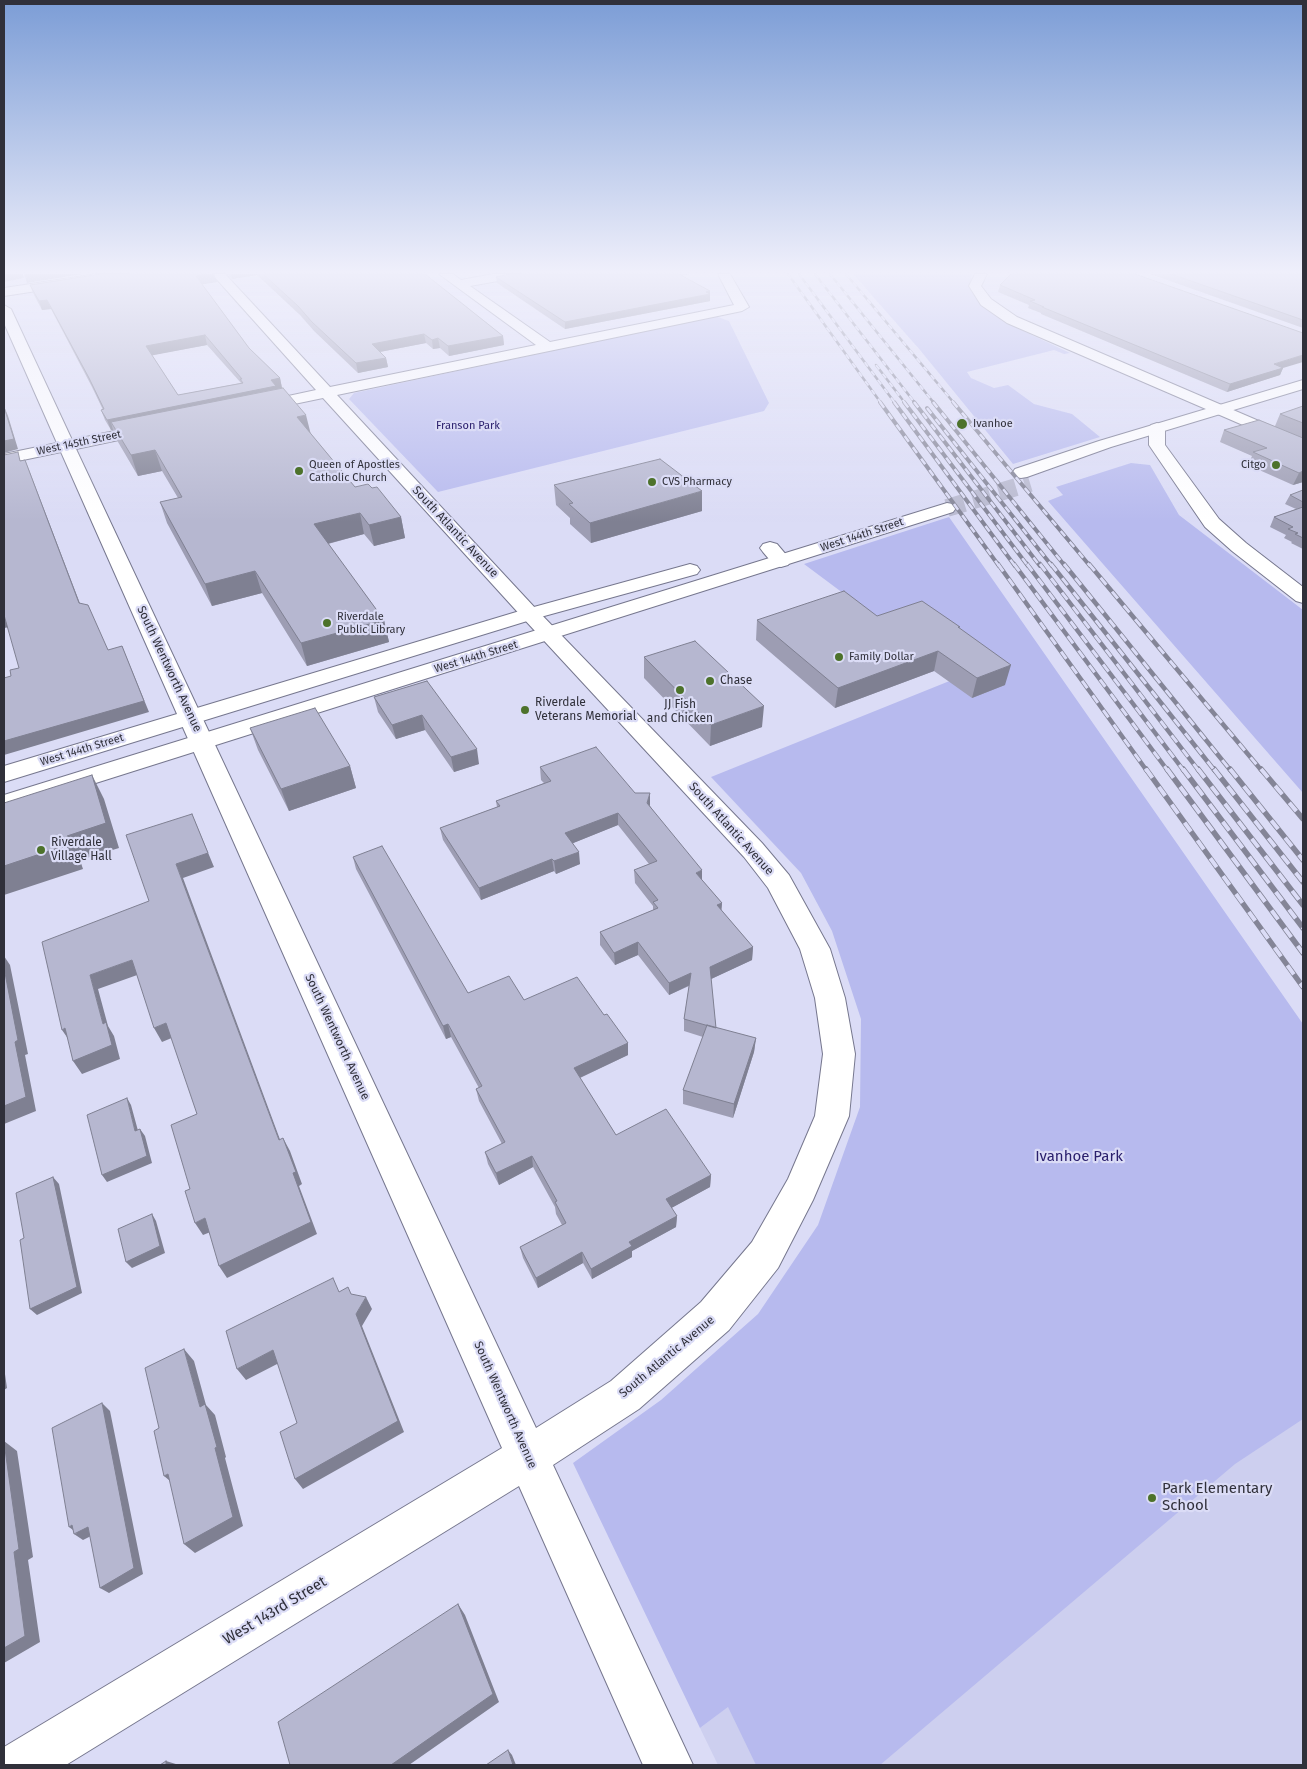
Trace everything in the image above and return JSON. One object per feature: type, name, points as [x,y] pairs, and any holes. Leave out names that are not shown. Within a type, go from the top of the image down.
[{"type":"street","name":"South Wentworth Avenue","points":[[25,357],[529,1456],[668,1765]]},
{"type":"street","name":"South Atlantic Avenue","points":[[294,357],[549,635],[753,850],[779,882],[815,949],[830,998],[839,1054],[832,1116],[801,1189],[765,1254],[715,1316],[625,1395],[529,1456]]},
{"type":"street","points":[[243,409],[500,357]]},
{"type":"street","points":[[1097,357],[1303,446]]},
{"type":"street","points":[[1025,478],[1157,436],[1219,409],[1303,384]]},
{"type":"street","points":[[1194,433],[1303,400]]},
{"type":"street","name":"West 145th Street","points":[[4,459],[169,425]]},
{"type":"street","points":[[1157,436],[1176,439]]},
{"type":"street","points":[[1157,436],[1212,523],[1239,547],[1303,597]]},
{"type":"street","name":"West 144th Street","points":[[4,774],[197,730],[549,635],[775,554],[943,503]]},
{"type":"street","name":"West 144th Street","points":[[4,804],[197,730],[530,614],[775,554]]},
{"type":"street","name":"West 143rd Street","points":[[21,1765],[529,1456]]},
{"type":"shaded area","name":"Park Elementary School","points":[[1303,1268],[1303,1765],[718,1765],[700,1728]]},
{"type":"green space","name":"Franson Park","points":[[525,357],[746,357],[769,403],[764,411],[438,492],[349,399],[354,393]]},
{"type":"green space","points":[[925,357],[1028,357],[967,372],[971,378],[994,388],[1008,385],[1034,404],[1072,414],[1100,437],[1013,464]]},
{"type":"green space","points":[[1131,463],[1150,465],[1179,515],[1303,610],[1303,793],[1048,501],[1063,495],[1056,487]]},
{"type":"green space","name":"Ivanhoe Park","points":[[949,517],[1303,1024],[1303,1419],[1235,1464],[880,1765],[756,1765],[728,1707],[700,1728],[573,1463],[661,1400],[758,1314],[818,1225],[860,1107],[861,1019],[832,931],[801,873],[711,777],[957,678],[804,564]]},
{"type":"building","points":[[77,357],[153,357],[178,395],[243,383],[240,379],[242,379],[223,357],[258,357],[280,378],[271,380],[276,386],[107,420],[101,410],[104,409]]},
{"type":"building","points":[[349,357],[386,358],[356,363]]},
{"type":"building","points":[[1163,357],[1298,357],[1274,364],[1283,368],[1230,384]]},
{"type":"building","points":[[283,388],[306,415],[297,417],[355,487],[368,484],[372,488],[377,487],[401,517],[369,525],[360,513],[314,524],[384,620],[301,643],[255,571],[205,584],[160,502],[182,497],[155,450],[131,455],[111,422]]},
{"type":"building","points":[[1303,406],[1303,423],[1280,414]]},
{"type":"building","points":[[4,407],[14,439],[4,441]]},
{"type":"building","points":[[1259,420],[1303,438],[1303,471],[1299,473],[1253,452],[1267,448],[1224,430]]},
{"type":"building","points":[[18,452],[20,461],[25,460],[79,603],[88,605],[108,650],[122,646],[144,701],[4,741],[4,678],[11,676],[10,670],[19,668],[4,615],[4,455]]},
{"type":"building","points":[[660,459],[702,491],[590,523],[569,504],[573,503],[554,485]]},
{"type":"building","points":[[1303,490],[1303,502],[1290,495]]},
{"type":"building","points":[[1303,507],[1303,538],[1295,534],[1298,533],[1288,529],[1293,527],[1274,517]]},
{"type":"building","points":[[844,591],[877,616],[922,601],[1011,665],[977,678],[938,651],[838,688],[757,620]]},
{"type":"building","points":[[695,641],[764,706],[711,725],[644,657]]},
{"type":"building","points":[[427,681],[477,749],[451,757],[422,715],[392,725],[374,697]]},
{"type":"building","points":[[315,708],[350,766],[281,789],[250,728]]},
{"type":"building","points":[[596,747],[635,793],[650,793],[647,803],[702,870],[696,873],[722,903],[717,905],[753,947],[710,967],[716,1028],[684,1019],[691,973],[669,983],[638,942],[614,953],[600,932],[658,908],[653,902],[658,900],[634,870],[657,861],[618,813],[565,833],[579,852],[554,861],[552,859],[479,888],[440,828],[500,806],[496,801],[551,781],[540,767]]},
{"type":"building","points":[[92,775],[106,823],[67,836],[70,844],[4,866],[4,803]]},
{"type":"building","points":[[192,814],[208,853],[176,864],[279,1140],[283,1138],[296,1172],[293,1173],[311,1222],[219,1266],[205,1218],[195,1223],[185,1191],[190,1189],[171,1125],[197,1114],[166,1023],[154,1028],[132,960],[90,975],[103,1024],[106,1022],[112,1045],[73,1061],[65,1028],[62,1030],[42,942],[149,901],[126,835]]},
{"type":"building","points":[[382,846],[468,993],[509,976],[524,1000],[577,977],[604,1015],[607,1014],[628,1043],[574,1068],[616,1135],[666,1109],[711,1175],[666,1199],[677,1216],[629,1242],[632,1246],[591,1269],[582,1252],[536,1278],[520,1247],[566,1223],[555,1202],[557,1201],[532,1156],[496,1173],[485,1152],[505,1142],[476,1089],[482,1086],[448,1024],[443,1026],[353,857]]},
{"type":"building","points":[[4,968],[18,1040],[15,1042],[26,1097],[4,1106]]},
{"type":"building","points":[[707,1025],[756,1038],[734,1104],[683,1090]]},
{"type":"building","points":[[127,1098],[135,1131],[140,1129],[147,1156],[102,1175],[87,1115]]},
{"type":"building","points":[[53,1177],[77,1287],[30,1309],[20,1240],[24,1238],[16,1193]]},
{"type":"building","points":[[152,1214],[160,1246],[126,1262],[118,1229]]},
{"type":"building","points":[[333,1278],[339,1292],[348,1287],[351,1294],[366,1297],[356,1314],[398,1421],[295,1479],[280,1432],[297,1423],[273,1350],[237,1369],[226,1331]]},
{"type":"building","points":[[184,1349],[200,1407],[205,1404],[233,1517],[184,1544],[168,1474],[164,1476],[154,1431],[159,1428],[145,1368]]},
{"type":"building","points":[[102,1403],[134,1568],[100,1588],[88,1527],[74,1534],[72,1525],[69,1527],[52,1428]]},
{"type":"building","points":[[4,1442],[19,1549],[14,1552],[25,1636],[4,1648]]},
{"type":"building","points":[[458,1604],[493,1694],[391,1765],[290,1765],[278,1722]]},
{"type":"building","points":[[508,1750],[513,1765],[486,1765]]},
{"type":"tunnel","points":[[947,508],[1030,483]]},
{"type":"railway","points":[[848,357],[881,403]]},
{"type":"railway","points":[[860,357],[895,403]]},
{"type":"railway","points":[[879,357],[915,403]]},
{"type":"railway","points":[[897,357],[934,403]]},
{"type":"railway","points":[[915,357],[954,403]]},
{"type":"railway","points":[[876,365],[905,403]]},
{"type":"railway","points":[[880,402],[999,566]]},
{"type":"railway","points":[[894,402],[1015,566]]},
{"type":"railway","points":[[904,402],[1028,566]]},
{"type":"railway","points":[[914,402],[1040,566]]},
{"type":"railway","points":[[933,402],[1065,566]]},
{"type":"railway","points":[[953,402],[1090,566]]},
{"type":"railway","points":[[927,408],[1052,566]]},
{"type":"railway","points":[[998,564],[1147,771]]},
{"type":"railway","points":[[1014,564],[1168,771]]},
{"type":"railway","points":[[1027,564],[1184,771]]},
{"type":"railway","points":[[1040,564],[1199,771]]},
{"type":"railway","points":[[1051,564],[1215,771]]},
{"type":"railway","points":[[1064,564],[1231,771]]},
{"type":"railway","points":[[1089,564],[1262,771]]},
{"type":"railway","points":[[1146,769],[1303,987]]},
{"type":"railway","points":[[1167,769],[1303,953]]},
{"type":"railway","points":[[1183,769],[1303,928]]},
{"type":"railway","points":[[1198,769],[1303,905]]},
{"type":"railway","points":[[1214,769],[1303,882]]},
{"type":"railway","points":[[1230,769],[1303,860]]},
{"type":"railway","points":[[1261,769],[1303,819]]},
{"type":"place","name":"Ivanhoe","points":[[962,424]]},
{"type":"place","name":"Citgo","points":[[1276,465]]},
{"type":"place","name":"Queen of Apostles Catholic Church","points":[[299,471]]},
{"type":"place","name":"CVS Pharmacy","points":[[652,482]]},
{"type":"place","name":"Riverdale Public Library","points":[[327,623]]},
{"type":"place","name":"Family Dollar","points":[[839,657]]},
{"type":"place","name":"Chase","points":[[710,681]]},
{"type":"place","name":"JJ Fish and Chicken","points":[[680,690]]},
{"type":"place","name":"Riverdale Veterans Memorial","points":[[525,710]]},
{"type":"place","name":"Riverdale Village Hall","points":[[41,850]]},
{"type":"place","name":"Park Elementary School","points":[[1152,1498]]}]
